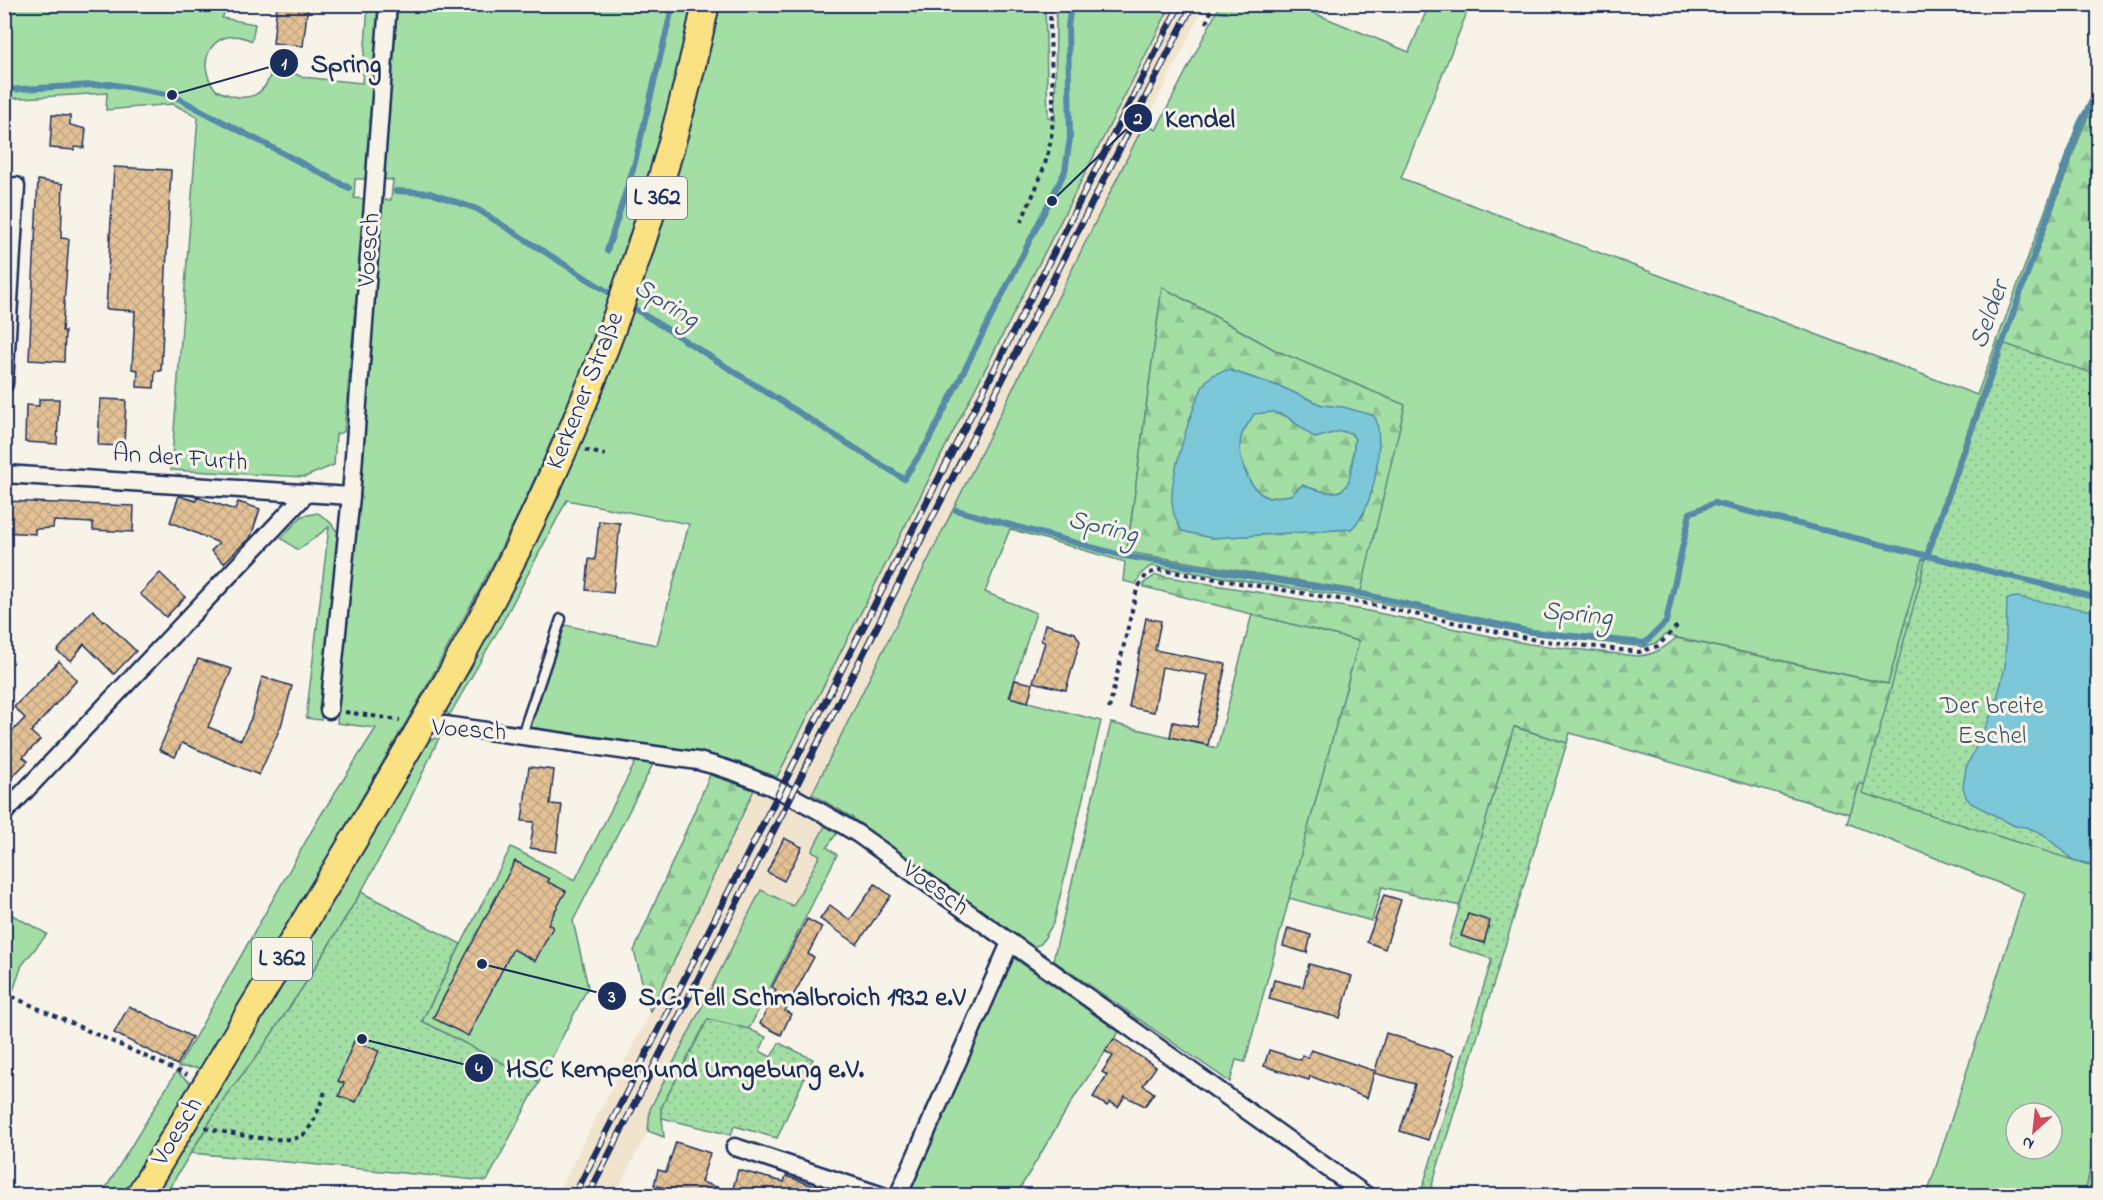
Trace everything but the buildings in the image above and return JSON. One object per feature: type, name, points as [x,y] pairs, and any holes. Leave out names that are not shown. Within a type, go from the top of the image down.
[{"type":"main road","name":"Kerkener Straße","points":[[424,722],[502,581],[547,487],[617,315],[679,121],[706,4]]},
{"type":"main road","name":"Voesch","points":[[139,1196],[424,722]]},
{"type":"street","name":"Voesch","points":[[329,710],[351,496],[388,4]]},
{"type":"street","points":[[4,384],[16,186]]},
{"type":"street","name":"An der Furth","points":[[4,474],[351,496]]},
{"type":"street","points":[[4,813],[307,493]]},
{"type":"street","name":"Voesch","points":[[424,722],[698,760],[754,778],[792,796],[858,834],[1367,1196]]},
{"type":"street","points":[[898,1196],[1010,943]]},
{"type":"street","points":[[735,1147],[875,1194]]},
{"type":"lane","points":[[522,735],[561,619]]},
{"type":"path","points":[[1021,222],[1044,167],[1050,144],[1053,104],[1051,4]]},
{"type":"path","points":[[1206,23],[1214,4]]},
{"type":"path","points":[[1108,709],[1137,589],[1147,574],[1160,570],[1363,603],[1536,640],[1639,652],[1658,646],[1677,626]]},
{"type":"path","points":[[329,710],[402,721],[396,731]]},
{"type":"path","points":[[4,993],[190,1076],[184,1086]]},
{"type":"path","points":[[185,1120],[234,1134],[290,1140],[301,1138],[308,1129],[326,1089]]},
{"type":"shaded area","points":[[1171,5],[1205,5],[812,794],[804,791],[795,809],[825,826],[812,850],[820,854],[793,906],[761,890],[650,1109],[648,1131],[615,1195],[556,1196],[650,1012],[754,790],[768,795]]},
{"type":"green space","points":[[5,5],[228,5],[222,18],[255,24],[252,41],[239,37],[228,37],[219,41],[207,57],[206,67],[209,79],[216,90],[237,97],[246,97],[254,95],[266,85],[273,64],[302,77],[362,83],[368,5],[380,5],[367,179],[355,179],[354,198],[365,199],[344,432],[336,434],[334,465],[305,477],[171,470],[198,117],[173,104],[106,110],[107,93],[5,99]]},
{"type":"green space","points":[[395,5],[694,5],[674,176],[720,5],[1045,5],[1048,117],[1055,121],[1056,5],[1171,5],[777,777],[738,762],[529,727],[565,625],[657,645],[689,524],[567,500],[500,627],[449,716],[443,704],[508,586],[608,303],[570,400],[520,511],[415,707],[204,1068],[178,1067],[319,818],[376,728],[337,723],[381,200],[391,200],[393,180],[382,179]]},
{"type":"green space","points":[[1220,5],[1294,5],[1409,52],[1429,5],[1470,5],[1401,178],[1977,395],[2078,122],[2098,85],[2098,98],[2084,125],[2098,603],[1923,559],[1888,684],[1665,635],[1658,642],[1644,647],[1530,634],[1357,598],[1151,566],[1142,573],[1136,584],[1123,581],[1125,562],[1010,529],[985,592],[1036,613],[1009,697],[1101,721],[1054,922],[1041,944],[1033,947],[851,817],[812,794],[1151,110],[1152,128],[1156,130]],"holes":[[[1162,287],[1275,350],[1361,591],[1127,552]]]},
{"type":"green space","points":[[11,98],[7,168],[5,168],[5,99]]},
{"type":"green space","points":[[2098,98],[2098,379],[2003,346],[2084,125]]},
{"type":"green space","points":[[1162,287],[1275,350],[1405,405],[1361,591],[1127,552]],"holes":[[[1229,370],[1281,387],[1322,405],[1372,415],[1364,514],[1351,529],[1211,538]]]},
{"type":"green space","name":"Der breite Eschel","points":[[1999,342],[2098,375],[2098,868],[1862,793],[1921,579],[1928,544]]},
{"type":"green space","points":[[1273,412],[1286,416],[1315,438],[1340,431],[1351,433],[1355,439],[1349,485],[1333,493],[1302,485],[1291,495],[1269,498],[1255,488],[1245,471],[1240,442],[1254,413]]},
{"type":"green space","points":[[318,513],[330,522],[339,534],[321,720],[306,718],[329,527],[298,550],[281,538],[302,516]]},
{"type":"green space","points":[[1922,559],[2098,603],[2054,846],[1860,783],[1850,814],[1570,733],[1567,743],[1515,727],[1460,906],[1382,887],[1372,921],[1289,898],[1359,641],[1144,587],[1144,583],[1156,575],[1363,610],[1529,644],[1637,656],[1658,651],[1676,638],[1888,684]]},
{"type":"green space","points":[[1252,614],[1359,641],[1245,1062],[1236,1060],[1230,1082],[1053,960],[1111,723],[1217,748]]},
{"type":"green space","points":[[1514,727],[1567,743],[1429,1195],[1420,1196],[1492,959],[1448,945]]},
{"type":"green space","points":[[440,736],[398,825],[309,978],[257,1056],[227,1094],[165,1195],[151,1196],[427,742]]},
{"type":"green space","points":[[636,761],[653,764],[573,921],[588,987],[539,1082],[422,1021],[511,847],[575,880]]},
{"type":"green space","points":[[710,775],[754,790],[650,1012],[634,951]]},
{"type":"green space","points":[[1860,783],[2054,846],[2098,866],[2098,1130],[2085,1195],[1927,1195],[2024,893],[1847,823]]},
{"type":"green space","points":[[825,826],[837,833],[827,847],[837,855],[749,1029],[708,1019],[661,1108],[664,1137],[648,1131],[650,1109],[761,890],[793,906],[820,855],[812,851]]},
{"type":"green space","points":[[361,892],[461,944],[422,1021],[539,1082],[487,1181],[191,1153],[227,1094],[257,1056],[309,978]]},
{"type":"green space","points":[[5,911],[47,934],[22,965],[12,994],[5,991]]},
{"type":"green space","points":[[1011,956],[1119,1032],[1075,1096],[1016,1195],[907,1196]]},
{"type":"green space","points":[[708,1019],[749,1029],[766,1037],[760,1051],[771,1057],[779,1043],[813,1059],[777,1138],[734,1126],[731,1135],[662,1118],[661,1108]]},
{"type":"green space","points":[[176,1072],[192,1084],[125,1195],[101,1196]]},
{"type":"green space","points":[[2098,1131],[2098,1195],[2085,1195]]},
{"type":"water","points":[[1229,370],[1281,387],[1322,405],[1343,407],[1372,415],[1376,419],[1379,445],[1375,477],[1366,508],[1351,529],[1211,538],[1182,531],[1173,509],[1172,489],[1184,438],[1202,388],[1210,377]],"holes":[[[1273,412],[1286,416],[1315,438],[1340,431],[1351,433],[1355,439],[1352,468],[1346,486],[1340,491],[1319,491],[1302,485],[1291,495],[1269,498],[1255,488],[1249,480],[1240,451],[1242,434],[1254,414]]]},
{"type":"water","points":[[2017,597],[2098,612],[2098,866],[2073,860],[2043,834],[2027,827],[2015,826],[1971,803],[1966,797],[1963,787],[1966,768],[1995,707],[2005,667],[2007,599]]},
{"type":"waterway","points":[[607,251],[634,166],[673,4]]},
{"type":"waterway","points":[[627,304],[904,479],[929,440],[1065,171],[1070,138],[1068,27],[1071,4]]},
{"type":"waterway","name":"Spring","points":[[4,90],[110,84],[172,95],[349,188]]},
{"type":"waterway","name":"Selder","points":[[1927,556],[2081,122],[2098,91]]},
{"type":"waterway","name":"Spring","points":[[396,191],[430,193],[477,209],[616,297]]},
{"type":"waterway","name":"Spring","points":[[956,510],[1124,556],[1362,594],[1532,632],[1645,643],[1666,622],[1690,513],[1714,503],[2098,598]]},
{"type":"railway","points":[[574,1196],[1180,4]]},
{"type":"railway","points":[[588,1196],[1193,4]]},
{"type":"place","name":"Spring","points":[[172,95]]},
{"type":"place","name":"Kendel","points":[[1052,201]]},
{"type":"place","name":"S.C. Tell Schmalbroich 1932 e.V","points":[[482,964]]},
{"type":"place","name":"HSC Kempen und Umgebung e.V.","points":[[362,1039]]}]
